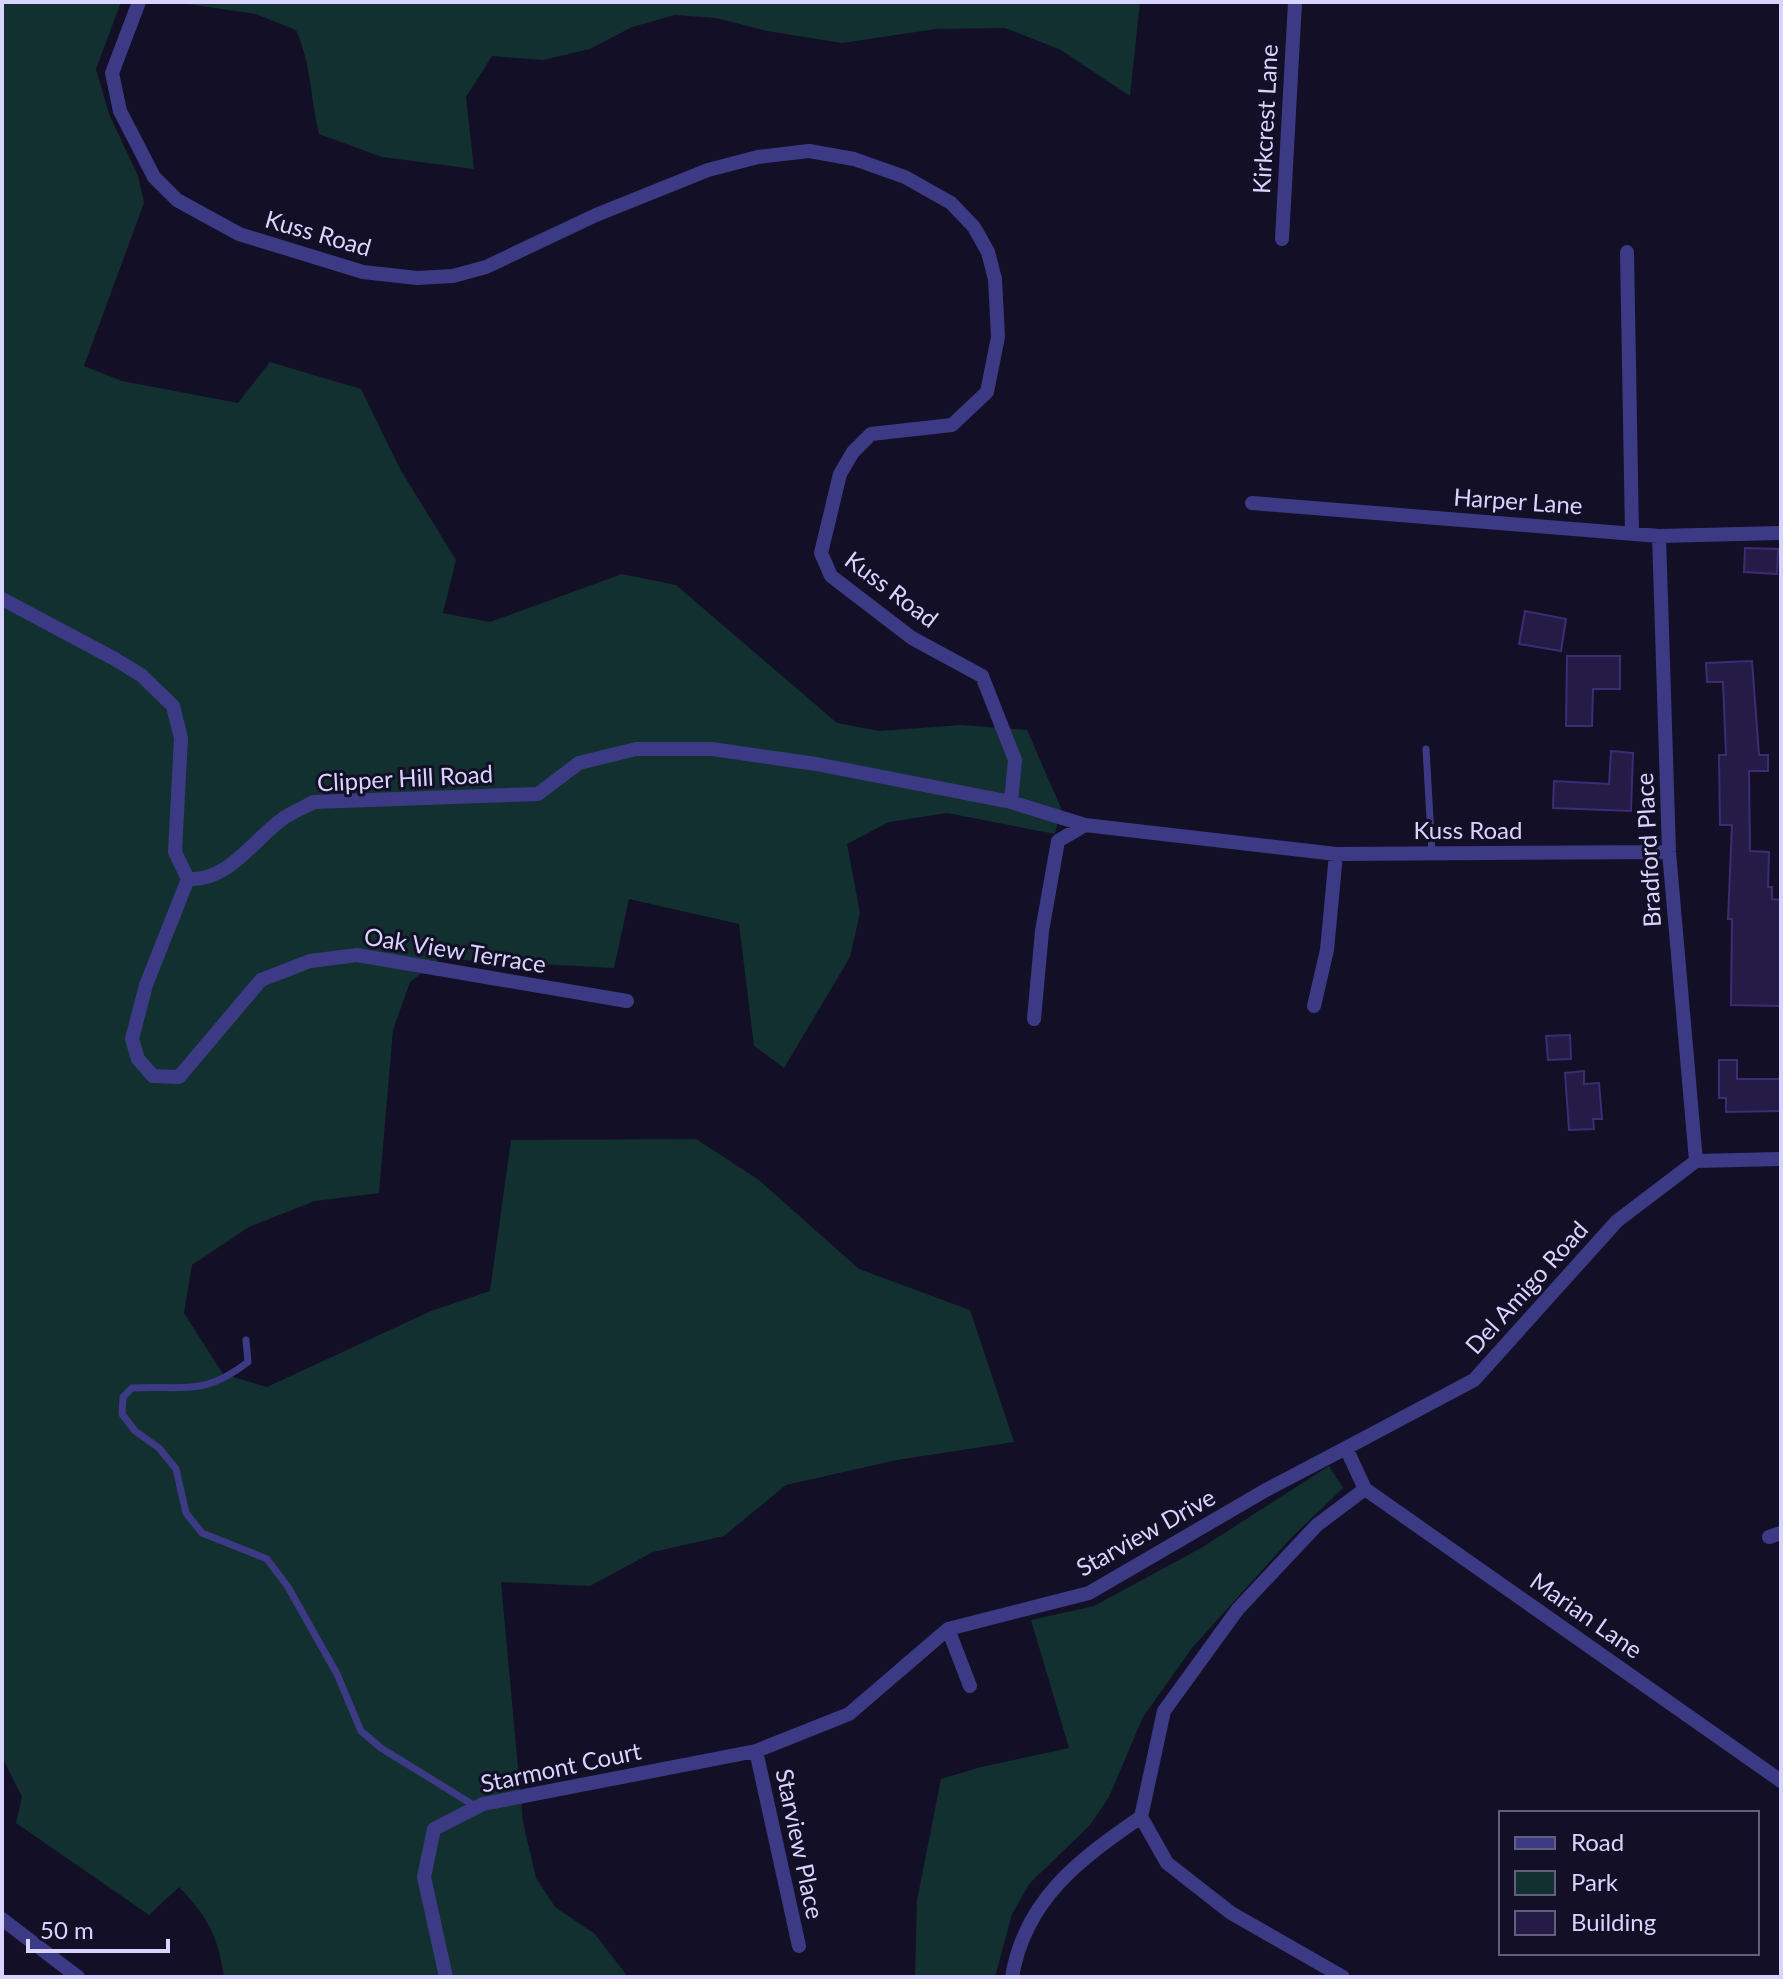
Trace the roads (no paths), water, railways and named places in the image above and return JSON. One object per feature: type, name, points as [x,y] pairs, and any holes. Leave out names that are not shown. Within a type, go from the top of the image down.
[{"type":"street","name":"Kuss Road","points":[[139,2],[112,73],[120,111],[154,177],[177,200],[239,234],[363,272],[417,278],[453,276],[486,267],[596,215],[708,170],[758,157],[809,151],[854,159],[905,177],[951,203],[974,227],[988,252],[995,279],[998,337],[987,392],[952,425],[871,434],[853,452],[840,474],[821,553],[831,576],[912,638],[982,676],[1015,760],[1011,802],[1085,825],[1336,854],[1669,852]]},
{"type":"street","name":"Kirkcrest Lane","points":[[1282,239],[1295,2]]},
{"type":"street","points":[[1627,252],[1632,533]]},
{"type":"street","name":"Harper Lane","points":[[1252,503],[1659,536],[1781,533]]},
{"type":"street","name":"Bradford Place","points":[[1659,536],[1669,852],[1696,1161]]},
{"type":"street","points":[[2,599],[141,675],[173,706],[181,738],[175,852],[188,879]]},
{"type":"street","name":"Clipper Hill Road","points":[[188,879],[199,880],[225,869],[282,819],[314,802],[538,794],[579,763],[636,749],[712,749],[816,764],[1011,802]]},
{"type":"street","points":[[1034,1019],[1042,931],[1058,841],[1085,825]]},
{"type":"street","points":[[1314,1006],[1327,950],[1336,854]]},
{"type":"street","name":"Oak View Terrace","points":[[188,879],[146,985],[132,1039],[138,1059],[153,1076],[179,1077],[261,980],[310,961],[357,955],[627,1001]]},
{"type":"street","points":[[1696,1161],[1781,1159]]},
{"type":"street","name":"Del Amigo Road","points":[[1346,1448],[1474,1380],[1617,1221],[1696,1161]]},
{"type":"street","points":[[1343,1977],[1231,1913],[1178,1872],[1167,1863],[1141,1817],[1164,1711],[1238,1609],[1317,1525],[1365,1489],[1346,1448]]},
{"type":"street","name":"Starview Drive","points":[[756,1751],[849,1714],[948,1629],[1089,1593],[1266,1490],[1346,1448]]},
{"type":"street","name":"Marian Lane","points":[[1365,1489],[1781,1781]]},
{"type":"street","points":[[948,1629],[970,1686]]},
{"type":"street","name":"Starmont Court","points":[[446,1977],[424,1877],[434,1829],[477,1807],[756,1751]]},
{"type":"street","name":"Starview Place","points":[[756,1751],[799,1946]]},
{"type":"street","points":[[1012,1977],[1017,1946],[1040,1904],[1080,1859],[1141,1817]]},
{"type":"street","points":[[2,1919],[78,1977]]},
{"type":"lane","points":[[1426,749],[1432,853]]},
{"type":"lane","points":[[246,1340],[248,1362],[224,1380],[182,1391],[132,1388],[123,1397],[122,1414],[135,1431],[159,1448],[176,1469],[186,1513],[202,1533],[267,1559],[310,1624],[361,1731],[381,1748],[477,1807]]}]
